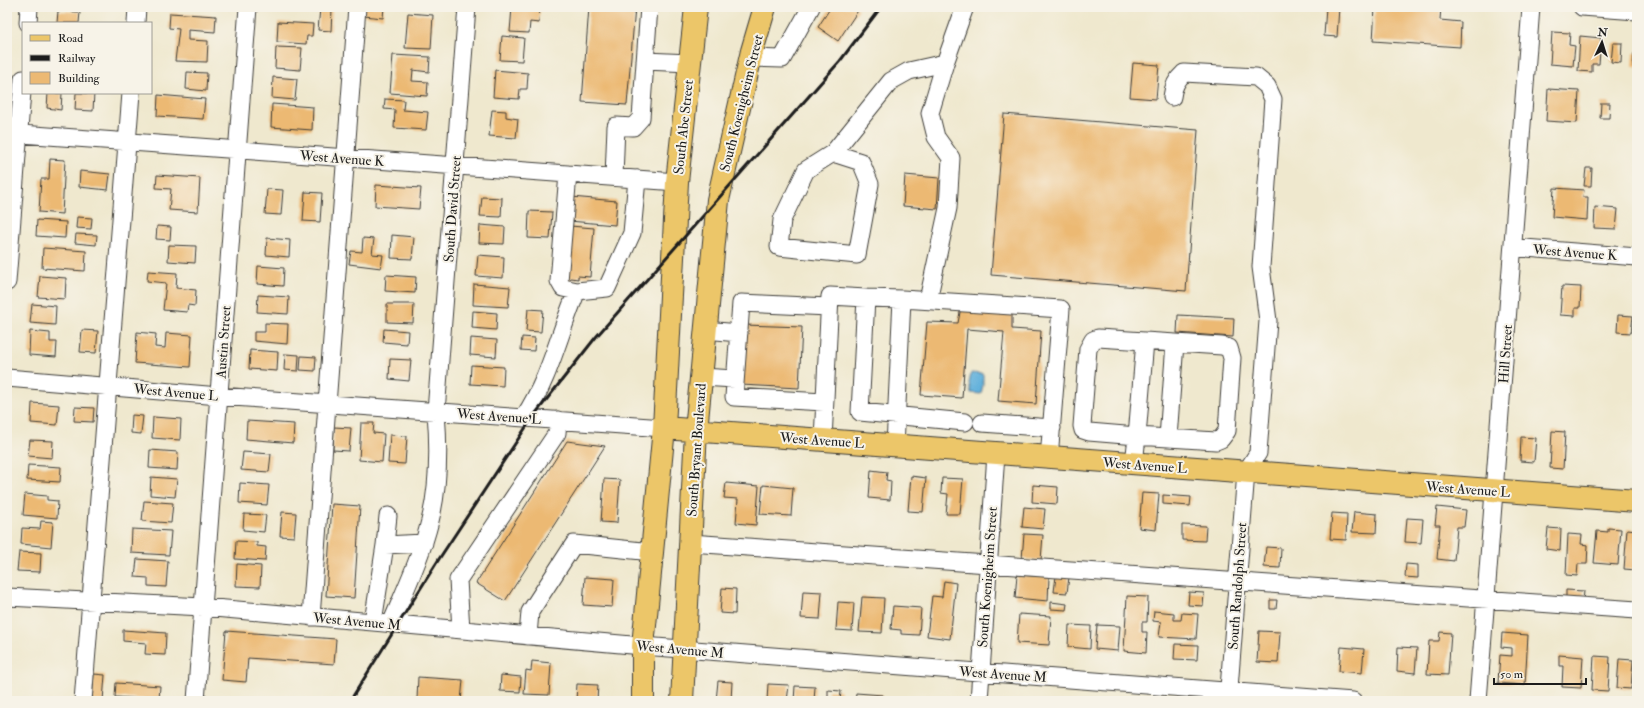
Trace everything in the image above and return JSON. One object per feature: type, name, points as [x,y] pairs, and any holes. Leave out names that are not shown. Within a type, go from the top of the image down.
[{"type":"main road","name":"South Abe Street","points":[[664,428],[677,182],[696,7]]},
{"type":"main road","name":"South Koenigheim Street","points":[[718,200],[751,58],[765,7]]},
{"type":"main road","name":"South Bryant Boulevard","points":[[682,701],[683,649],[696,430],[718,200]]},
{"type":"main road","name":"West Avenue L","points":[[664,428],[1637,501]]},
{"type":"main road","points":[[643,701],[644,646],[664,428]]},
{"type":"street","points":[[28,22],[29,7]]},
{"type":"street","points":[[136,22],[138,7]]},
{"type":"street","name":"Austin Street","points":[[196,701],[248,7]]},
{"type":"street","points":[[311,617],[357,7]]},
{"type":"street","name":"South David Street","points":[[391,624],[424,543],[436,488],[438,446],[436,412],[468,7]]},
{"type":"street","points":[[614,177],[616,126],[633,127],[641,118],[649,7]]},
{"type":"street","points":[[751,58],[782,59],[811,7]]},
{"type":"street","points":[[928,300],[948,208],[951,158],[936,137],[930,113],[945,63],[965,7]]},
{"type":"street","name":"Hill Street","points":[[1478,701],[1531,7]]},
{"type":"street","points":[[1582,7],[1637,11]]},
{"type":"street","points":[[645,61],[690,64]]},
{"type":"street","points":[[833,153],[861,162],[870,184],[857,255],[779,247],[782,220],[806,170],[833,153],[891,81],[909,72],[945,63]]},
{"type":"street","points":[[1172,97],[1173,89],[1178,79],[1184,73],[1256,77],[1267,86],[1272,99],[1261,267],[1268,321],[1258,453],[1246,472]]},
{"type":"street","points":[[7,282],[13,133],[22,85]]},
{"type":"street","points":[[83,701],[131,94]]},
{"type":"street","name":"West Avenue K","points":[[13,133],[677,182]]},
{"type":"street","points":[[568,174],[559,281],[563,288],[577,291],[607,288],[632,233],[637,179]]},
{"type":"street","name":"West Avenue K","points":[[1513,247],[1637,256]]},
{"type":"street","points":[[524,417],[535,402],[548,373],[564,321],[577,291]]},
{"type":"street","points":[[823,440],[830,296],[928,300],[1061,309],[1049,458]]},
{"type":"street","points":[[866,298],[860,412],[1052,428]]},
{"type":"street","points":[[895,446],[902,299]]},
{"type":"street","points":[[824,402],[734,397],[741,303],[829,307]]},
{"type":"street","points":[[705,330],[739,332]]},
{"type":"street","points":[[1098,338],[1175,343],[1229,348],[1232,358],[1228,423],[1224,436],[1216,441],[1137,436],[1089,432],[1083,430],[1082,418],[1088,349],[1090,342],[1098,338]]},
{"type":"street","points":[[1134,464],[1144,341]]},
{"type":"street","points":[[1168,438],[1175,343]]},
{"type":"street","points":[[701,377],[735,379]]},
{"type":"street","name":"West Avenue L","points":[[7,378],[219,396],[664,428]]},
{"type":"street","points":[[461,630],[458,580],[557,433],[558,420]]},
{"type":"street","name":"South Koenigheim Street","points":[[979,701],[996,454]]},
{"type":"street","name":"South Randolph Street","points":[[1229,696],[1246,472]]},
{"type":"street","points":[[373,622],[388,516]]},
{"type":"street","points":[[385,545],[424,543]]},
{"type":"street","points":[[690,543],[1637,610]]},
{"type":"street","points":[[528,636],[530,612],[574,544],[652,552]]},
{"type":"street","name":"West Avenue M","points":[[7,597],[203,607],[644,646],[981,672],[1229,696],[1353,701]]},
{"type":"water","points":[[971,373],[983,374],[981,394],[971,393],[969,383]]},
{"type":"building","points":[[364,7],[384,7],[383,18],[364,16]]},
{"type":"building","points":[[512,7],[540,7],[539,23],[530,22],[529,33],[510,32]]},
{"type":"building","points":[[589,7],[635,7],[627,105],[582,102]]},
{"type":"building","points":[[831,7],[855,7],[859,9],[838,41],[818,27]]},
{"type":"building","points":[[1326,7],[1339,7],[1337,37],[1324,36]]},
{"type":"building","points":[[1375,7],[1441,7],[1440,20],[1461,22],[1460,47],[1373,41]]},
{"type":"building","points":[[320,8],[332,9],[331,31],[318,30]]},
{"type":"building","points":[[58,11],[80,12],[79,22],[57,22]]},
{"type":"building","points":[[170,13],[216,16],[215,32],[188,30],[188,40],[208,41],[207,62],[175,61],[179,29],[169,28]]},
{"type":"building","points":[[408,13],[433,15],[431,49],[405,48]]},
{"type":"building","points":[[278,22],[313,24],[312,36],[307,36],[306,44],[277,42]]},
{"type":"building","points":[[1552,32],[1570,33],[1569,45],[1575,46],[1573,66],[1550,64]]},
{"type":"building","points":[[502,36],[524,38],[522,61],[500,60]]},
{"type":"building","points":[[1580,36],[1601,38],[1599,64],[1592,64],[1592,72],[1578,71]]},
{"type":"building","points":[[1613,43],[1622,43],[1621,63],[1611,62]]},
{"type":"building","points":[[276,47],[302,48],[300,70],[275,68]]},
{"type":"building","points":[[1634,53],[1637,53],[1637,67],[1633,67]]},
{"type":"building","points":[[393,55],[430,57],[429,72],[413,70],[412,81],[428,82],[427,96],[390,93]]},
{"type":"building","points":[[1133,63],[1159,65],[1156,99],[1130,97]]},
{"type":"building","points":[[495,70],[528,73],[527,89],[520,89],[519,99],[493,97]]},
{"type":"building","points":[[187,72],[207,73],[206,91],[186,89]]},
{"type":"building","points":[[273,77],[297,79],[295,100],[272,98]]},
{"type":"building","points":[[1548,89],[1579,91],[1577,123],[1546,121]]},
{"type":"building","points":[[48,94],[62,94],[61,110],[47,108]]},
{"type":"building","points":[[76,94],[94,94],[93,111],[75,110]]},
{"type":"building","points":[[158,95],[205,99],[203,119],[157,116]]},
{"type":"building","points":[[385,99],[404,100],[403,110],[428,112],[426,130],[394,128],[395,110],[384,109]]},
{"type":"building","points":[[1601,103],[1610,103],[1609,118],[1600,118]]},
{"type":"building","points":[[272,104],[313,107],[312,130],[271,127]]},
{"type":"building","points":[[492,110],[506,111],[506,117],[518,119],[516,138],[489,136]]},
{"type":"building","points":[[1004,114],[1198,130],[1186,291],[991,275]]},
{"type":"building","points":[[50,159],[65,160],[62,214],[39,212],[41,179],[49,179]]},
{"type":"building","points":[[1586,168],[1592,168],[1591,186],[1584,186]]},
{"type":"building","points":[[80,171],[110,174],[108,190],[79,187]]},
{"type":"building","points":[[157,175],[200,178],[198,212],[169,210],[171,189],[156,188]]},
{"type":"building","points":[[905,175],[939,178],[937,209],[903,206]]},
{"type":"building","points":[[376,185],[421,188],[419,209],[375,206]]},
{"type":"building","points":[[1554,188],[1584,190],[1583,197],[1588,197],[1587,220],[1552,217]]},
{"type":"building","points":[[267,189],[283,190],[281,215],[265,214]]},
{"type":"building","points":[[305,192],[322,193],[320,222],[303,221]]},
{"type":"building","points":[[482,197],[502,198],[501,217],[480,216]]},
{"type":"building","points":[[571,197],[617,201],[615,225],[569,221]]},
{"type":"building","points":[[1595,207],[1618,209],[1616,229],[1594,228]]},
{"type":"building","points":[[529,211],[552,212],[550,239],[528,238]]},
{"type":"building","points":[[77,217],[92,218],[91,229],[76,228]]},
{"type":"building","points":[[37,220],[66,222],[65,238],[36,236]]},
{"type":"building","points":[[480,225],[505,227],[504,244],[479,243]]},
{"type":"building","points":[[157,226],[171,227],[170,240],[156,239]]},
{"type":"building","points":[[570,226],[594,228],[590,277],[578,276],[578,279],[570,278],[570,281],[565,280]]},
{"type":"building","points":[[76,234],[97,235],[96,245],[75,243]]},
{"type":"building","points":[[392,235],[414,237],[412,259],[391,258]]},
{"type":"building","points":[[267,238],[290,240],[289,257],[266,255]]},
{"type":"building","points":[[363,238],[374,239],[372,254],[383,255],[381,268],[349,264],[351,251],[362,252]]},
{"type":"building","points":[[169,245],[196,246],[195,263],[168,261]]},
{"type":"building","points":[[43,248],[86,251],[85,271],[42,268]]},
{"type":"building","points":[[478,255],[504,257],[503,278],[476,276]]},
{"type":"building","points":[[258,266],[284,268],[283,286],[257,284]]},
{"type":"building","points":[[148,271],[177,273],[176,288],[196,290],[195,306],[188,305],[187,312],[163,310],[166,283],[147,281]]},
{"type":"building","points":[[386,275],[416,277],[415,293],[385,291]]},
{"type":"building","points":[[40,276],[66,278],[65,299],[38,297]]},
{"type":"building","points":[[474,284],[510,287],[508,307],[473,305]]},
{"type":"building","points":[[1562,286],[1581,287],[1580,308],[1575,308],[1575,316],[1560,315]]},
{"type":"building","points":[[258,295],[289,297],[288,314],[257,312]]},
{"type":"building","points":[[32,304],[56,306],[55,325],[30,323]]},
{"type":"building","points":[[387,304],[414,304],[413,323],[387,322]]},
{"type":"building","points":[[961,307],[1012,313],[1012,329],[1041,331],[1036,404],[998,401],[1004,332],[967,329],[962,398],[921,395],[927,322],[958,323]]},
{"type":"building","points":[[528,309],[543,310],[541,332],[526,331]]},
{"type":"building","points":[[473,311],[497,313],[496,330],[472,328]]},
{"type":"building","points":[[1178,315],[1234,318],[1233,337],[1177,333]]},
{"type":"building","points":[[1618,315],[1633,316],[1631,333],[1617,332]]},
{"type":"building","points":[[265,323],[288,324],[287,344],[254,341],[254,332],[265,332]]},
{"type":"building","points":[[744,325],[802,327],[799,388],[741,385]]},
{"type":"building","points":[[384,329],[408,331],[407,344],[383,342]]},
{"type":"building","points":[[82,330],[98,331],[96,353],[80,352]]},
{"type":"building","points":[[30,331],[50,333],[50,342],[57,342],[56,357],[29,355]]},
{"type":"building","points":[[137,332],[156,334],[155,347],[165,348],[166,333],[192,335],[190,367],[135,363]]},
{"type":"building","points":[[522,337],[535,338],[534,351],[521,350]]},
{"type":"building","points":[[471,338],[497,340],[496,357],[470,355]]},
{"type":"building","points":[[250,350],[278,352],[277,371],[249,369]]},
{"type":"building","points":[[285,354],[299,355],[298,371],[284,370]]},
{"type":"building","points":[[301,356],[316,357],[315,371],[300,370]]},
{"type":"building","points":[[390,359],[411,360],[409,381],[389,379]]},
{"type":"building","points":[[471,365],[504,367],[503,386],[470,384]]},
{"type":"building","points":[[32,403],[59,405],[57,425],[31,423]]},
{"type":"building","points":[[75,407],[94,408],[93,422],[74,421]]},
{"type":"building","points":[[132,415],[143,416],[141,434],[131,433]]},
{"type":"building","points":[[153,417],[181,419],[180,440],[152,438]]},
{"type":"building","points":[[247,421],[294,424],[293,443],[246,439]]},
{"type":"building","points":[[361,423],[374,423],[373,433],[384,434],[382,462],[359,460]]},
{"type":"building","points":[[334,427],[351,428],[349,451],[333,450]]},
{"type":"building","points":[[1552,431],[1565,432],[1563,469],[1550,468]]},
{"type":"building","points":[[390,435],[407,436],[405,464],[388,463]]},
{"type":"building","points":[[1521,437],[1536,438],[1534,462],[1520,461]]},
{"type":"building","points":[[30,440],[53,441],[52,458],[28,456]]},
{"type":"building","points":[[567,441],[605,446],[505,601],[476,583]]},
{"type":"building","points":[[150,450],[178,452],[177,470],[149,468]]},
{"type":"building","points":[[243,452],[271,454],[269,472],[241,470]]},
{"type":"building","points":[[28,465],[61,467],[60,482],[27,480]]},
{"type":"building","points":[[871,470],[887,472],[886,480],[891,481],[890,500],[869,498]]},
{"type":"building","points":[[911,476],[926,478],[923,512],[908,511]]},
{"type":"building","points":[[151,477],[177,479],[175,497],[150,495]]},
{"type":"building","points":[[942,478],[963,479],[960,514],[946,514],[948,494],[941,493]]},
{"type":"building","points":[[604,479],[620,480],[617,523],[601,522]]},
{"type":"building","points":[[240,483],[269,485],[267,505],[239,503]]},
{"type":"building","points":[[726,483],[759,486],[756,525],[736,523],[738,499],[724,498]]},
{"type":"building","points":[[763,485],[793,488],[791,516],[760,514]]},
{"type":"building","points":[[1033,485],[1058,487],[1057,504],[1032,502]]},
{"type":"building","points":[[1142,493],[1159,494],[1156,530],[1139,528]]},
{"type":"building","points":[[25,494],[47,496],[47,500],[58,501],[57,518],[23,515]]},
{"type":"building","points":[[1163,495],[1191,497],[1190,506],[1163,504]]},
{"type":"building","points":[[144,501],[173,503],[171,523],[142,521]]},
{"type":"building","points":[[332,504],[360,506],[354,598],[326,596]]},
{"type":"building","points":[[1024,507],[1045,509],[1043,529],[1022,527]]},
{"type":"building","points":[[1437,507],[1466,510],[1464,527],[1457,527],[1454,561],[1437,559],[1440,525],[1435,525]]},
{"type":"building","points":[[282,512],[296,513],[294,537],[280,536]]},
{"type":"building","points":[[1354,512],[1377,514],[1376,533],[1352,532]]},
{"type":"building","points":[[1332,513],[1347,514],[1346,540],[1330,539]]},
{"type":"building","points":[[244,514],[266,515],[264,532],[243,530]]},
{"type":"building","points":[[1407,518],[1423,519],[1421,543],[1405,542]]},
{"type":"building","points":[[41,521],[53,522],[51,547],[21,544],[22,528],[40,529]]},
{"type":"building","points":[[1182,525],[1206,526],[1205,541],[1182,540]]},
{"type":"building","points":[[1548,528],[1561,529],[1560,551],[1546,549]]},
{"type":"building","points":[[1608,528],[1621,529],[1618,565],[1594,563],[1597,531],[1608,532]]},
{"type":"building","points":[[132,529],[171,531],[169,555],[131,553]]},
{"type":"building","points":[[1627,529],[1637,530],[1636,570],[1624,569]]},
{"type":"building","points":[[1024,534],[1043,535],[1041,560],[1022,559]]},
{"type":"building","points":[[1568,534],[1582,535],[1581,544],[1588,545],[1587,564],[1578,564],[1577,576],[1566,575]]},
{"type":"building","points":[[236,541],[257,542],[257,546],[266,547],[265,561],[235,559]]},
{"type":"building","points":[[1266,547],[1281,548],[1280,568],[1264,567]]},
{"type":"building","points":[[19,552],[41,553],[40,572],[17,571]]},
{"type":"building","points":[[137,559],[168,561],[166,587],[148,586],[148,578],[135,577]]},
{"type":"building","points":[[237,564],[261,566],[260,587],[236,586]]},
{"type":"building","points":[[1406,564],[1418,565],[1418,578],[1405,577]]},
{"type":"building","points":[[1017,575],[1049,577],[1048,601],[1015,598]]},
{"type":"building","points":[[1056,576],[1069,577],[1067,593],[1054,592]]},
{"type":"building","points":[[585,577],[614,579],[612,607],[583,605]]},
{"type":"building","points":[[944,581],[956,583],[950,639],[927,636],[932,596],[942,597]]},
{"type":"building","points":[[722,588],[736,589],[735,614],[720,613]]},
{"type":"building","points":[[1566,590],[1584,591],[1583,602],[1566,600]]},
{"type":"building","points":[[803,591],[822,592],[820,619],[801,618]]},
{"type":"building","points":[[1189,592],[1204,593],[1203,606],[1188,605]]},
{"type":"building","points":[[1127,596],[1148,597],[1147,622],[1142,622],[1142,632],[1147,632],[1146,653],[1124,651]]},
{"type":"building","points":[[862,597],[884,598],[882,633],[859,632]]},
{"type":"building","points":[[1270,600],[1277,600],[1276,609],[1270,609]]},
{"type":"building","points":[[838,602],[854,603],[852,631],[836,630]]},
{"type":"building","points":[[1051,602],[1067,604],[1066,610],[1051,609]]},
{"type":"building","points":[[893,606],[921,608],[919,635],[901,634],[901,630],[891,629]]},
{"type":"building","points":[[1154,611],[1174,613],[1174,620],[1181,620],[1182,613],[1198,614],[1196,639],[1159,637],[1161,622],[1153,621]]},
{"type":"building","points":[[1019,614],[1051,616],[1049,645],[1017,643]]},
{"type":"building","points":[[1069,625],[1091,626],[1090,649],[1068,647]]},
{"type":"building","points":[[1097,625],[1120,626],[1118,651],[1095,649]]},
{"type":"building","points":[[123,630],[166,633],[165,655],[145,654],[146,643],[123,641]]},
{"type":"building","points":[[226,631],[336,639],[334,664],[248,658],[246,682],[222,680]]},
{"type":"building","points":[[1259,631],[1280,632],[1278,663],[1257,662]]},
{"type":"building","points":[[1440,632],[1451,633],[1448,675],[1427,674],[1429,641],[1439,641]]},
{"type":"building","points":[[1502,633],[1528,635],[1525,685],[1498,683],[1500,655],[1512,656],[1512,648],[1501,647]]},
{"type":"building","points":[[1175,644],[1198,645],[1197,660],[1174,659]]},
{"type":"building","points":[[1341,647],[1364,649],[1362,673],[1339,671]]},
{"type":"building","points":[[1398,647],[1417,648],[1415,673],[1397,671]]},
{"type":"building","points":[[1559,655],[1583,657],[1581,688],[1562,687],[1563,666],[1559,666]]},
{"type":"building","points":[[1594,656],[1610,657],[1608,691],[1592,690]]},
{"type":"building","points":[[1619,659],[1633,660],[1631,689],[1617,688]]},
{"type":"building","points":[[532,661],[551,663],[549,695],[524,694],[526,670],[531,671]]},
{"type":"building","points":[[94,674],[105,675],[103,701],[92,701]]},
{"type":"building","points":[[501,675],[521,677],[520,692],[500,691]]},
{"type":"building","points":[[418,677],[463,680],[461,701],[417,700]]},
{"type":"building","points":[[718,681],[732,682],[731,701],[716,701]]},
{"type":"building","points":[[116,683],[160,686],[159,700],[115,697]]},
{"type":"building","points":[[577,684],[598,685],[597,701],[576,701]]},
{"type":"building","points":[[768,684],[789,685],[787,701],[767,701]]},
{"type":"building","points":[[795,686],[815,687],[814,701],[794,701]]},
{"type":"building","points":[[828,690],[841,691],[840,701],[828,701]]},
{"type":"building","points":[[856,693],[883,695],[883,701],[855,701]]},
{"type":"railway","points":[[350,701],[439,559],[532,418],[596,337],[840,61],[881,7]]}]
